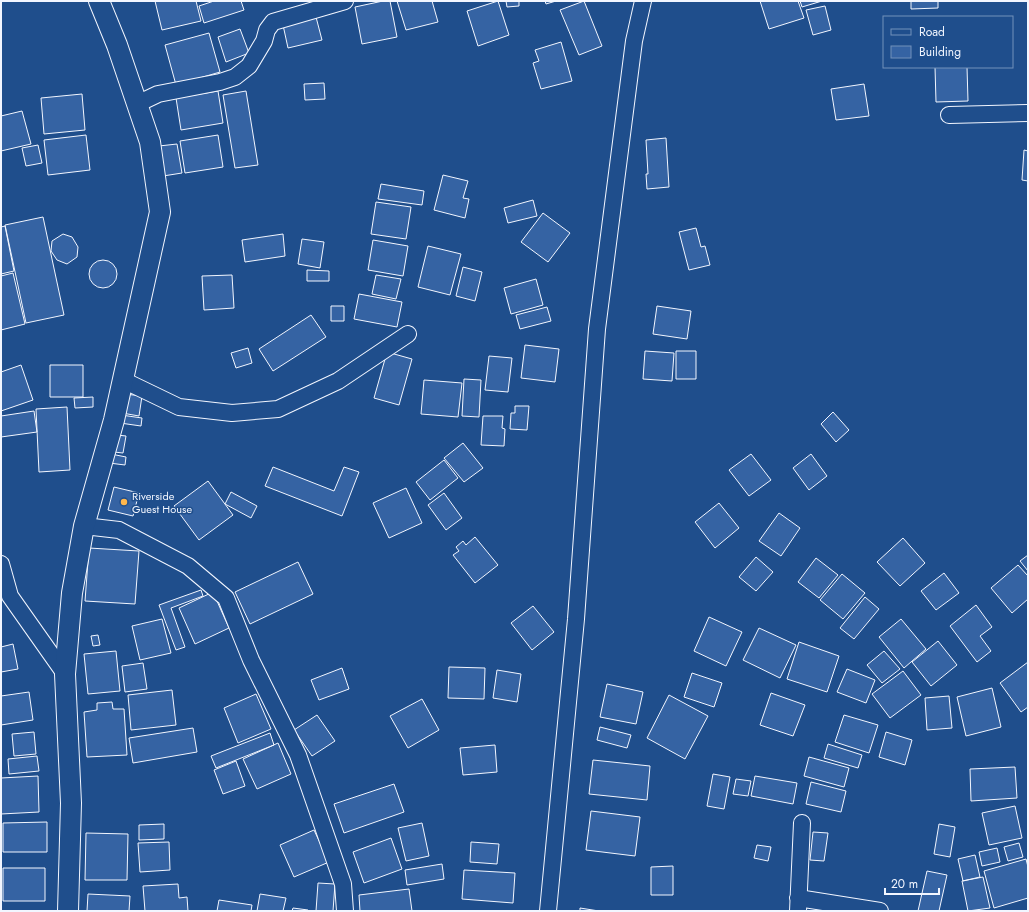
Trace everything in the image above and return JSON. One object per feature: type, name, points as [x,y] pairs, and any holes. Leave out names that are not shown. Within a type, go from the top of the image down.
[{"type":"street","points":[[68,911],[71,803],[65,674],[72,593],[84,526],[114,420],[160,212],[150,142],[99,1]]},
{"type":"street","points":[[137,104],[158,94],[220,82],[235,77],[249,66],[264,41],[267,30],[273,22],[345,1]]},
{"type":"street","points":[[548,911],[576,619],[597,329],[634,41],[643,1]]},
{"type":"street","points":[[950,115],[1028,113]]},
{"type":"street","points":[[123,380],[179,407],[232,413],[278,409],[338,382],[408,334]]},
{"type":"street","points":[[84,526],[119,530],[188,566],[226,598],[252,660],[298,755],[343,884],[345,911]]},
{"type":"street","points":[[1,564],[5,597],[65,674]]},
{"type":"street","points":[[802,823],[798,905],[880,911]]},
{"type":"building","points":[[155,1],[196,1],[201,21],[162,30]]},
{"type":"building","points":[[214,1],[241,1],[244,10],[204,23],[199,6]]},
{"type":"building","points":[[390,1],[397,37],[362,44],[355,7]]},
{"type":"building","points":[[397,1],[432,1],[438,22],[406,30]]},
{"type":"building","points":[[498,1],[509,35],[478,46],[467,11]]},
{"type":"building","points":[[506,1],[519,1],[519,6],[507,7]]},
{"type":"building","points":[[545,1],[556,1],[546,4]]},
{"type":"building","points":[[584,1],[602,46],[579,55],[560,10]]},
{"type":"building","points":[[760,1],[798,1],[804,18],[769,29]]},
{"type":"building","points":[[800,1],[822,1],[802,7]]},
{"type":"building","points":[[911,1],[938,1],[938,8],[911,9]]},
{"type":"building","points":[[825,6],[831,30],[813,35],[806,10]]},
{"type":"building","points":[[316,17],[322,40],[288,48],[283,25]]},
{"type":"building","points":[[240,29],[249,53],[226,62],[218,37]]},
{"type":"building","points":[[209,33],[220,72],[176,85],[165,45]]},
{"type":"building","points":[[561,42],[572,81],[541,89],[533,63],[539,61],[535,50]]},
{"type":"building","points":[[935,68],[967,68],[968,101],[936,102]]},
{"type":"building","points":[[324,83],[325,99],[305,100],[304,84]]},
{"type":"building","points":[[864,84],[869,116],[836,120],[831,89]]},
{"type":"building","points":[[218,91],[223,123],[181,130],[176,98]]},
{"type":"building","points":[[246,91],[258,165],[235,168],[223,95]]},
{"type":"building","points":[[82,94],[85,130],[44,134],[41,98]]},
{"type":"building","points":[[22,111],[31,144],[1,151],[1,116]]},
{"type":"building","points":[[86,135],[90,170],[48,175],[44,140]]},
{"type":"building","points":[[218,135],[223,167],[185,173],[180,141]]},
{"type":"building","points":[[666,138],[669,187],[647,189],[646,174],[648,174],[646,140]]},
{"type":"building","points":[[177,144],[182,173],[163,176],[159,146]]},
{"type":"building","points":[[38,145],[42,163],[26,166],[22,148]]},
{"type":"building","points":[[1024,150],[1028,151],[1028,181],[1022,180]]},
{"type":"building","points":[[443,175],[468,181],[463,198],[469,199],[465,218],[434,210]]},
{"type":"building","points":[[381,184],[424,191],[422,205],[378,199]]},
{"type":"building","points":[[533,200],[537,216],[508,223],[504,208]]},
{"type":"building","points":[[376,202],[411,207],[406,239],[371,234]]},
{"type":"building","points":[[543,213],[570,233],[548,262],[521,242]]},
{"type":"building","points":[[43,217],[64,315],[26,323],[5,225]]},
{"type":"building","points":[[5,226],[14,271],[1,274],[1,227]]},
{"type":"building","points":[[696,228],[701,247],[705,246],[710,265],[689,270],[679,232]]},
{"type":"building","points":[[63,234],[72,237],[78,247],[77,257],[67,264],[57,260],[51,251],[52,241]]},
{"type":"building","points":[[283,234],[285,256],[245,262],[242,240]]},
{"type":"building","points":[[302,239],[324,242],[320,268],[298,264]]},
{"type":"building","points":[[373,240],[408,246],[403,276],[368,270]]},
{"type":"building","points":[[428,246],[461,254],[450,295],[418,287]]},
{"type":"building","points":[[103,260],[113,264],[117,274],[113,284],[103,288],[93,284],[89,274],[93,264]]},
{"type":"building","points":[[463,267],[482,272],[475,301],[456,296]]},
{"type":"building","points":[[307,270],[329,271],[329,281],[307,281]]},
{"type":"building","points":[[13,273],[25,324],[1,330],[1,276]]},
{"type":"building","points":[[232,275],[234,308],[204,310],[202,276]]},
{"type":"building","points":[[376,275],[401,279],[396,299],[372,294]]},
{"type":"building","points":[[536,279],[543,305],[511,314],[504,288]]},
{"type":"building","points":[[359,294],[402,302],[397,327],[354,319]]},
{"type":"building","points":[[331,306],[344,306],[344,321],[331,321]]},
{"type":"building","points":[[657,306],[691,311],[687,339],[653,334]]},
{"type":"building","points":[[547,307],[551,321],[520,329],[516,315]]},
{"type":"building","points":[[311,315],[326,337],[273,371],[259,349]]},
{"type":"building","points":[[525,345],[559,349],[555,382],[521,378]]},
{"type":"building","points":[[248,348],[252,363],[236,368],[231,353]]},
{"type":"building","points":[[645,351],[674,353],[672,381],[643,379]]},
{"type":"building","points":[[676,351],[696,351],[696,379],[676,379]]},
{"type":"building","points":[[387,352],[412,359],[399,405],[374,398]]},
{"type":"building","points":[[489,356],[512,358],[508,392],[485,390]]},
{"type":"building","points":[[21,365],[33,400],[1,411],[1,372]]},
{"type":"building","points":[[50,365],[83,365],[83,397],[50,397]]},
{"type":"building","points":[[464,379],[481,380],[479,417],[462,416]]},
{"type":"building","points":[[424,380],[462,383],[458,417],[421,414]]},
{"type":"building","points":[[125,394],[142,396],[139,416],[122,413]]},
{"type":"building","points":[[93,397],[93,407],[75,408],[74,398]]},
{"type":"building","points":[[515,406],[529,406],[527,430],[510,429],[511,413],[515,413]]},
{"type":"building","points":[[67,407],[70,470],[39,472],[36,409]]},
{"type":"building","points":[[34,411],[37,432],[1,437],[1,416]]},
{"type":"building","points":[[833,412],[849,430],[836,442],[821,424]]},
{"type":"building","points":[[121,415],[142,418],[141,426],[120,423]]},
{"type":"building","points":[[483,416],[503,416],[502,428],[505,429],[504,446],[481,445]]},
{"type":"building","points":[[117,435],[126,436],[123,453],[114,452]]},
{"type":"building","points":[[463,443],[483,468],[464,482],[444,458]]},
{"type":"building","points":[[111,454],[126,457],[125,465],[109,463]]},
{"type":"building","points":[[751,454],[771,480],[749,496],[729,470]]},
{"type":"building","points":[[811,454],[827,476],[809,490],[793,468]]},
{"type":"building","points":[[444,460],[458,478],[430,500],[416,482]]},
{"type":"building","points":[[273,467],[334,491],[344,467],[359,472],[342,516],[265,486]]},
{"type":"building","points":[[208,481],[233,515],[199,540],[174,506]]},
{"type":"building","points":[[114,487],[139,493],[133,516],[108,510]]},
{"type":"building","points":[[406,488],[422,523],[389,538],[373,503]]},
{"type":"building","points":[[231,492],[257,506],[251,518],[225,504]]},
{"type":"building","points":[[444,493],[462,518],[446,530],[428,505]]},
{"type":"building","points":[[719,503],[739,528],[715,548],[695,522]]},
{"type":"building","points":[[779,513],[800,528],[781,556],[759,541]]},
{"type":"building","points":[[475,537],[498,565],[475,583],[453,555],[459,551],[456,547],[463,541],[466,545]]},
{"type":"building","points":[[903,538],[925,563],[900,586],[877,562]]},
{"type":"building","points":[[89,548],[139,551],[135,604],[85,601]]},
{"type":"building","points":[[1028,555],[1028,571],[1020,561]]},
{"type":"building","points":[[756,557],[773,572],[756,591],[739,577]]},
{"type":"building","points":[[816,558],[838,575],[819,598],[798,582]]},
{"type":"building","points":[[298,562],[313,594],[250,624],[235,592]]},
{"type":"building","points":[[1018,565],[1028,576],[1028,599],[1012,613],[991,588]]},
{"type":"building","points":[[944,573],[959,593],[936,610],[921,591]]},
{"type":"building","points":[[842,574],[865,593],[843,619],[820,600]]},
{"type":"building","points":[[201,590],[203,596],[171,608],[185,647],[176,650],[159,605]]},
{"type":"building","points":[[213,592],[229,628],[195,644],[179,608]]},
{"type":"building","points":[[865,597],[879,609],[854,639],[840,628]]},
{"type":"building","points":[[976,605],[992,627],[980,636],[991,651],[977,662],[950,626]]},
{"type":"building","points":[[533,606],[554,632],[532,650],[511,623]]},
{"type":"building","points":[[709,617],[742,632],[726,666],[694,651]]},
{"type":"building","points":[[162,619],[171,653],[140,660],[132,626]]},
{"type":"building","points":[[901,619],[926,649],[904,668],[879,637]]},
{"type":"building","points":[[759,628],[796,645],[780,678],[743,660]]},
{"type":"building","points":[[98,635],[100,645],[93,646],[91,636]]},
{"type":"building","points":[[938,641],[957,665],[931,686],[912,662]]},
{"type":"building","points":[[799,642],[839,656],[827,692],[787,679]]},
{"type":"building","points":[[13,644],[18,669],[1,672],[1,647]]},
{"type":"building","points":[[116,651],[120,691],[88,694],[84,654]]},
{"type":"building","points":[[884,651],[900,669],[882,683],[867,665]]},
{"type":"building","points":[[1028,662],[1028,707],[1021,712],[1000,683]]},
{"type":"building","points":[[143,663],[147,689],[125,692],[122,666]]},
{"type":"building","points":[[449,667],[485,668],[484,699],[448,698]]},
{"type":"building","points":[[342,668],[349,689],[319,700],[311,680]]},
{"type":"building","points":[[847,669],[875,680],[866,703],[837,692]]},
{"type":"building","points":[[497,670],[521,674],[517,702],[493,698]]},
{"type":"building","points":[[903,671],[921,695],[890,718],[872,694]]},
{"type":"building","points":[[692,673],[722,683],[714,707],[684,697]]},
{"type":"building","points":[[607,684],[643,692],[636,724],[600,717]]},
{"type":"building","points":[[992,688],[1001,727],[966,736],[957,697]]},
{"type":"building","points":[[172,690],[176,725],[131,730],[128,695]]},
{"type":"building","points":[[29,692],[33,720],[1,725],[1,696]]},
{"type":"building","points":[[771,693],[805,705],[793,736],[760,725]]},
{"type":"building","points":[[256,694],[271,729],[238,743],[224,708]]},
{"type":"building","points":[[669,695],[708,716],[685,759],[647,738]]},
{"type":"building","points":[[949,696],[952,728],[927,730],[925,698]]},
{"type":"building","points":[[422,699],[439,730],[408,748],[390,716]]},
{"type":"building","points":[[112,702],[113,709],[124,709],[127,755],[87,757],[84,712],[97,710],[97,703]]},
{"type":"building","points":[[317,715],[335,741],[312,756],[294,730]]},
{"type":"building","points":[[844,715],[878,725],[869,753],[835,742]]},
{"type":"building","points":[[600,727],[631,735],[627,748],[597,740]]},
{"type":"building","points":[[193,728],[197,752],[133,763],[129,738]]},
{"type":"building","points":[[34,732],[36,754],[14,756],[12,734]]},
{"type":"building","points":[[886,732],[912,740],[905,765],[879,757]]},
{"type":"building","points":[[270,733],[274,745],[216,768],[211,756]]},
{"type":"building","points":[[278,743],[291,774],[257,789],[243,759]]},
{"type":"building","points":[[828,744],[862,755],[858,768],[824,758]]},
{"type":"building","points":[[495,745],[497,772],[463,775],[460,748]]},
{"type":"building","points":[[37,756],[39,771],[9,774],[8,759]]},
{"type":"building","points":[[809,757],[849,768],[844,787],[804,776]]},
{"type":"building","points":[[593,760],[650,766],[647,800],[589,794]]},
{"type":"building","points":[[236,761],[245,786],[223,794],[214,770]]},
{"type":"building","points":[[1015,767],[1017,798],[971,801],[970,769]]},
{"type":"building","points":[[713,774],[730,777],[724,809],[707,806]]},
{"type":"building","points":[[38,776],[39,812],[1,814],[1,778]]},
{"type":"building","points":[[755,776],[797,783],[793,804],[751,796]]},
{"type":"building","points":[[736,779],[751,781],[748,796],[733,794]]},
{"type":"building","points":[[811,782],[846,791],[841,812],[806,804]]},
{"type":"building","points":[[394,784],[404,812],[344,833],[334,804]]},
{"type":"building","points":[[1015,806],[1022,838],[989,845],[982,813]]},
{"type":"building","points":[[591,811],[640,817],[635,856],[586,850]]},
{"type":"building","points":[[47,822],[47,852],[3,852],[3,823]]},
{"type":"building","points":[[422,823],[429,856],[406,861],[398,828]]},
{"type":"building","points":[[164,824],[164,839],[139,840],[139,825]]},
{"type":"building","points":[[939,824],[955,827],[950,857],[934,854]]},
{"type":"building","points":[[314,830],[329,862],[294,877],[280,845]]},
{"type":"building","points":[[813,832],[828,833],[824,861],[810,860]]},
{"type":"building","points":[[86,833],[128,834],[127,880],[85,880]]},
{"type":"building","points":[[391,838],[402,869],[364,883],[353,852]]},
{"type":"building","points":[[169,842],[170,870],[140,872],[138,843]]},
{"type":"building","points":[[471,842],[499,844],[497,864],[470,862]]},
{"type":"building","points":[[1019,843],[1023,857],[1008,861],[1004,847]]},
{"type":"building","points":[[757,845],[771,847],[768,861],[754,858]]},
{"type":"building","points":[[997,848],[1000,862],[982,866],[979,852]]},
{"type":"building","points":[[975,855],[980,877],[963,881],[958,859]]},
{"type":"building","points":[[1026,859],[1028,867],[1028,898],[994,908],[984,871]]},
{"type":"building","points":[[442,864],[444,879],[407,885],[405,870]]},
{"type":"building","points":[[673,866],[673,895],[651,895],[651,867]]},
{"type":"building","points":[[3,868],[45,868],[45,901],[3,901]]},
{"type":"building","points":[[464,870],[515,873],[513,903],[462,899]]},
{"type":"building","points":[[927,871],[947,875],[939,911],[918,911]]},
{"type":"building","points":[[983,877],[990,908],[968,911],[962,881]]},
{"type":"building","points":[[318,883],[335,884],[333,911],[316,911]]},
{"type":"building","points":[[178,884],[179,898],[187,897],[188,911],[145,911],[143,886]]},
{"type":"building","points":[[409,889],[412,911],[360,911],[359,895]]},
{"type":"building","points":[[88,894],[130,896],[129,911],[87,911]]},
{"type":"building","points":[[260,894],[286,898],[283,911],[257,911]]},
{"type":"building","points":[[219,900],[252,905],[251,911],[217,911]]},
{"type":"building","points":[[293,908],[308,910],[308,911],[292,911]]},
{"type":"building","points":[[580,908],[599,911],[580,911]]},
{"type":"place","name":"Riverside Guest House","points":[[124,502]]}]
